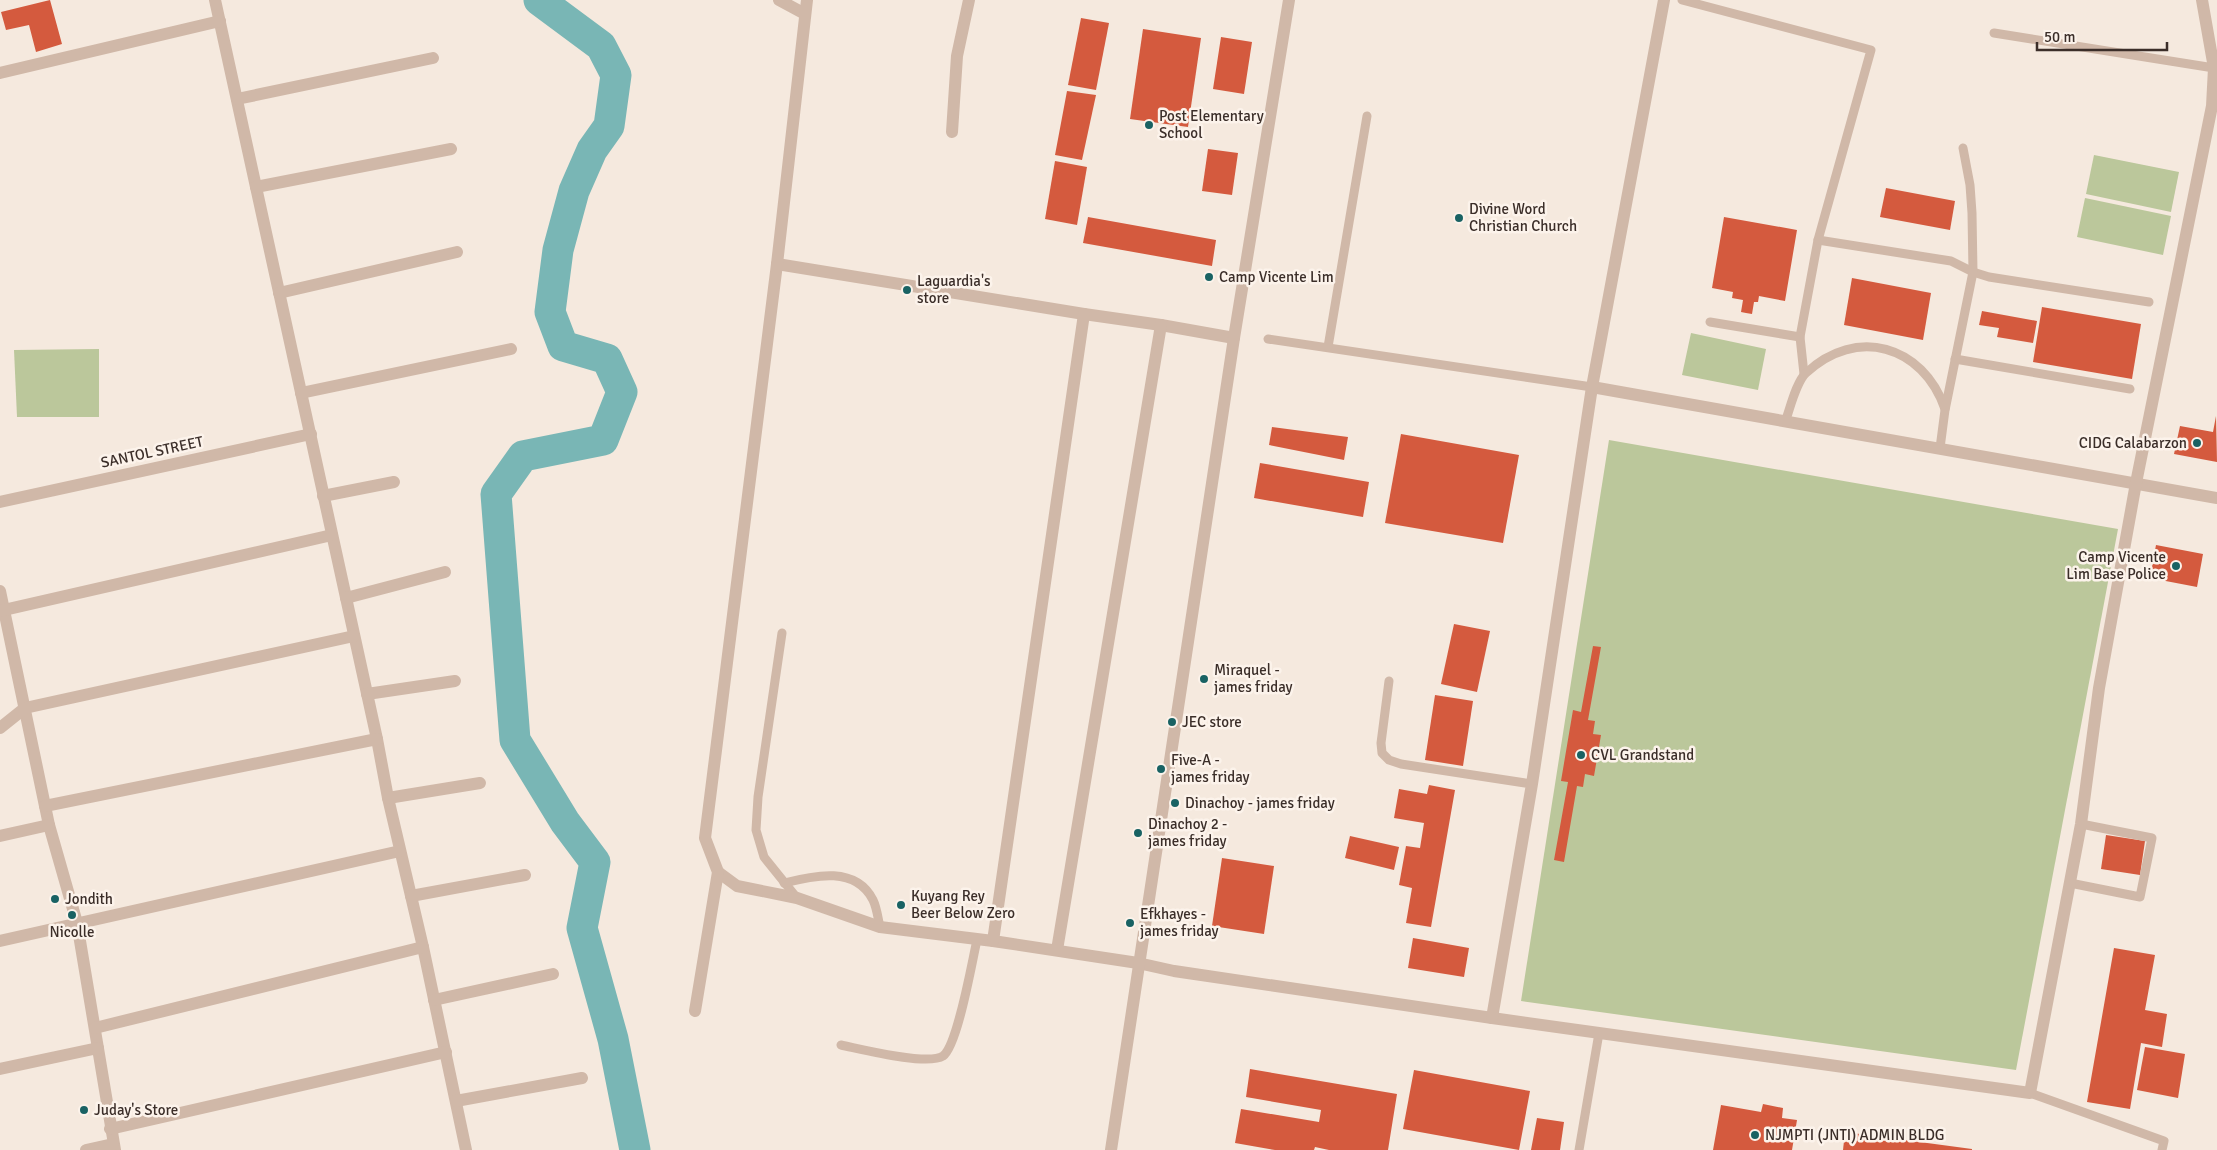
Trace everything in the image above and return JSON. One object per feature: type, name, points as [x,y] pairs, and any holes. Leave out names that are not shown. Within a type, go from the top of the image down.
[{"type":"street","points":[[215,0],[466,1150]]},
{"type":"street","points":[[779,0],[805,14]]},
{"type":"street","points":[[695,1011],[718,872],[705,838],[807,0]]},
{"type":"street","points":[[952,132],[956,56],[969,0]]},
{"type":"street","points":[[1111,1150],[1234,338],[1289,0]]},
{"type":"street","points":[[1492,1018],[1532,784],[1592,387],[1664,0]]},
{"type":"street","points":[[718,872],[737,886],[797,898],[880,927],[1057,950],[1138,963],[1174,971],[1492,1018],[2030,1093],[2081,824],[2099,688],[2136,483],[2212,106],[2214,68],[2202,0]]},
{"type":"street","points":[[0,73],[220,20]]},
{"type":"street","points":[[237,99],[433,58]]},
{"type":"street","points":[[256,187],[451,149]]},
{"type":"street","points":[[278,293],[457,252]]},
{"type":"street","points":[[776,264],[1234,338]]},
{"type":"street","points":[[993,941],[1084,314]]},
{"type":"street","points":[[1057,950],[1161,325]]},
{"type":"street","points":[[301,393],[511,349]]},
{"type":"street","points":[[1592,387],[2217,498]]},
{"type":"street","name":"SANTOL STREET","points":[[0,502],[311,434]]},
{"type":"street","points":[[323,496],[394,482]]},
{"type":"street","points":[[2,610],[332,535]]},
{"type":"street","points":[[346,598],[445,572]]},
{"type":"street","points":[[0,591],[2,610],[25,708],[49,825],[77,923],[114,1147],[86,1150]]},
{"type":"street","points":[[0,728],[25,708],[354,636]]},
{"type":"street","points":[[367,694],[455,681]]},
{"type":"street","points":[[45,806],[377,739]]},
{"type":"street","points":[[388,798],[480,783]]},
{"type":"street","points":[[0,836],[49,825]]},
{"type":"street","points":[[0,941],[400,852]]},
{"type":"street","points":[[411,896],[525,875]]},
{"type":"street","points":[[95,1028],[423,947]]},
{"type":"street","points":[[434,1000],[553,974]]},
{"type":"street","points":[[0,1069],[98,1048]]},
{"type":"street","points":[[110,1129],[446,1052]]},
{"type":"street","points":[[456,1101],[582,1078]]},
{"type":"lane","points":[[1682,0],[1871,50],[1818,240],[1800,337],[1804,374],[1785,422]]},
{"type":"lane","points":[[1994,33],[2214,68]]},
{"type":"lane","points":[[1328,347],[1367,116]]},
{"type":"lane","points":[[1940,448],[1945,410],[1972,272],[1972,213],[1963,148]]},
{"type":"lane","points":[[1818,240],[1951,261],[1972,272],[1990,277],[2149,302]]},
{"type":"lane","points":[[1710,322],[1800,337]]},
{"type":"lane","points":[[1268,339],[1592,387]]},
{"type":"lane","points":[[1804,374],[1831,355],[1846,348],[1865,346],[1883,349],[1899,354],[1925,374],[1940,396],[1945,410]]},
{"type":"lane","points":[[1955,358],[2130,389]]},
{"type":"lane","points":[[782,633],[758,797],[756,830],[764,857],[797,898]]},
{"type":"lane","points":[[1388,681],[1381,743],[1382,752],[1389,760],[1401,764],[1532,784]]},
{"type":"lane","points":[[2070,883],[2140,897],[2152,838],[2081,824]]},
{"type":"lane","points":[[784,883],[815,875],[848,877],[861,884],[873,900],[880,927]]},
{"type":"lane","points":[[841,1045],[913,1059],[933,1059],[943,1056],[951,1044],[957,1028],[977,940]]},
{"type":"lane","points":[[1579,1150],[1599,1033]]},
{"type":"lane","points":[[2030,1093],[2164,1141],[2162,1150]]},
{"type":"green space","points":[[2094,155],[2179,172],[2171,212],[2086,194]]},
{"type":"green space","points":[[2085,198],[2171,216],[2163,255],[2077,237]]},
{"type":"green space","points":[[1691,333],[1766,349],[1758,390],[1682,375]]},
{"type":"green space","points":[[99,349],[99,417],[17,417],[14,350]]},
{"type":"green space","points":[[1609,440],[2118,529],[2016,1070],[1521,1001]]},
{"type":"building","points":[[50,0],[62,44],[36,52],[29,25],[6,30],[1,12]]},
{"type":"building","points":[[1081,18],[1109,23],[1096,90],[1068,85]]},
{"type":"building","points":[[1143,29],[1201,38],[1188,127],[1130,119]]},
{"type":"building","points":[[1221,37],[1252,42],[1244,94],[1213,89]]},
{"type":"building","points":[[1067,91],[1096,95],[1082,160],[1055,155]]},
{"type":"building","points":[[1208,149],[1238,153],[1232,195],[1202,191]]},
{"type":"building","points":[[1055,161],[1087,167],[1077,225],[1045,219]]},
{"type":"building","points":[[1886,188],[1955,201],[1950,230],[1880,217]]},
{"type":"building","points":[[1088,217],[1216,240],[1212,266],[1083,243]]},
{"type":"building","points":[[1724,217],[1797,230],[1785,301],[1759,296],[1758,302],[1754,302],[1752,314],[1746,313],[1741,312],[1743,300],[1732,298],[1733,292],[1712,288]]},
{"type":"building","points":[[1852,278],[1931,293],[1923,340],[1844,325]]},
{"type":"building","points":[[2042,307],[2141,324],[2132,379],[2033,362]]},
{"type":"building","points":[[1982,311],[2037,321],[2033,343],[1997,337],[1999,328],[1979,325]]},
{"type":"building","name":"CIDG Calabarzon","points":[[2216,416],[2217,462],[2174,454],[2180,426],[2213,432]]},
{"type":"building","points":[[1272,427],[1348,437],[1344,460],[1269,445]]},
{"type":"building","points":[[1401,434],[1519,455],[1503,543],[1385,523]]},
{"type":"building","points":[[1260,463],[1369,482],[1363,517],[1254,498]]},
{"type":"building","name":"Camp Vicente Lim Base Police","points":[[2156,545],[2203,554],[2197,587],[2150,578]]},
{"type":"building","points":[[1454,624],[1490,631],[1477,692],[1441,684]]},
{"type":"building","name":"CVL Grandstand","points":[[1593,646],[1601,647],[1588,720],[1595,721],[1593,734],[1601,735],[1594,776],[1585,774],[1583,787],[1577,786],[1564,862],[1554,860],[1568,782],[1561,781],[1573,710],[1581,712]]},
{"type":"building","points":[[1435,695],[1473,701],[1463,766],[1425,760]]},
{"type":"building","points":[[1429,785],[1455,790],[1431,927],[1406,923],[1412,888],[1399,885],[1406,846],[1420,848],[1424,823],[1394,818],[1399,789],[1427,794]]},
{"type":"building","points":[[2106,835],[2145,841],[2140,875],[2101,869]]},
{"type":"building","points":[[1350,836],[1399,847],[1394,870],[1345,858]]},
{"type":"building","points":[[1222,858],[1274,866],[1264,934],[1212,926]]},
{"type":"building","points":[[1413,938],[1469,948],[1464,977],[1408,968]]},
{"type":"building","points":[[2114,948],[2155,955],[2145,1010],[2167,1014],[2162,1047],[2141,1043],[2130,1109],[2087,1102]]},
{"type":"building","points":[[2145,1047],[2185,1054],[2178,1098],[2137,1090]]},
{"type":"building","points":[[1250,1069],[1397,1094],[1388,1150],[1329,1150],[1315,1147],[1314,1150],[1275,1150],[1235,1143],[1241,1109],[1319,1122],[1321,1110],[1246,1097]]},
{"type":"building","points":[[1414,1070],[1530,1091],[1519,1150],[1403,1129]]},
{"type":"building","name":"NJMPTI (JNTI) ADMIN BLDG","points":[[1763,1104],[1783,1108],[1782,1118],[1797,1120],[1792,1150],[1713,1150],[1721,1105],[1761,1112]]},
{"type":"building","points":[[1537,1118],[1564,1122],[1560,1150],[1531,1150]]},
{"type":"building","points":[[1845,1132],[1972,1149],[1972,1150],[1843,1150]]},
{"type":"waterway","points":[[539,0],[601,46],[616,75],[609,126],[592,150],[574,191],[558,250],[550,312],[563,346],[607,359],[622,392],[603,440],[523,456],[496,494],[515,740],[565,822],[595,862],[582,928],[613,1039],[635,1150]]},
{"type":"place","name":"Post Elementary School","points":[[1149,125]]},
{"type":"place","name":"Divine Word Christian Church","points":[[1459,218]]},
{"type":"place","name":"Camp Vicente Lim","points":[[1209,277]]},
{"type":"place","name":"Laguardia's store","points":[[907,290]]},
{"type":"place","name":"CIDG Calabarzon","points":[[2197,443]]},
{"type":"place","name":"Camp Vicente Lim Base Police","points":[[2176,566]]},
{"type":"place","name":"Miraquel - james friday","points":[[1204,679]]},
{"type":"place","name":"JEC store","points":[[1172,722]]},
{"type":"place","name":"CVL Grandstand","points":[[1581,755]]},
{"type":"place","name":"Five-A - james friday","points":[[1161,769]]},
{"type":"place","name":"Dinachoy - james friday","points":[[1175,803]]},
{"type":"place","name":"Dinachoy 2 - james friday","points":[[1138,833]]},
{"type":"place","name":"Jondith","points":[[55,899]]},
{"type":"place","name":"Kuyang Rey Beer Below Zero","points":[[901,905]]},
{"type":"place","name":"Nicolle","points":[[72,915]]},
{"type":"place","name":"Efkhayes - james friday","points":[[1130,923]]},
{"type":"place","name":"Juday's Store","points":[[84,1110]]},
{"type":"place","name":"NJMPTI (JNTI) ADMIN BLDG","points":[[1755,1135]]}]
